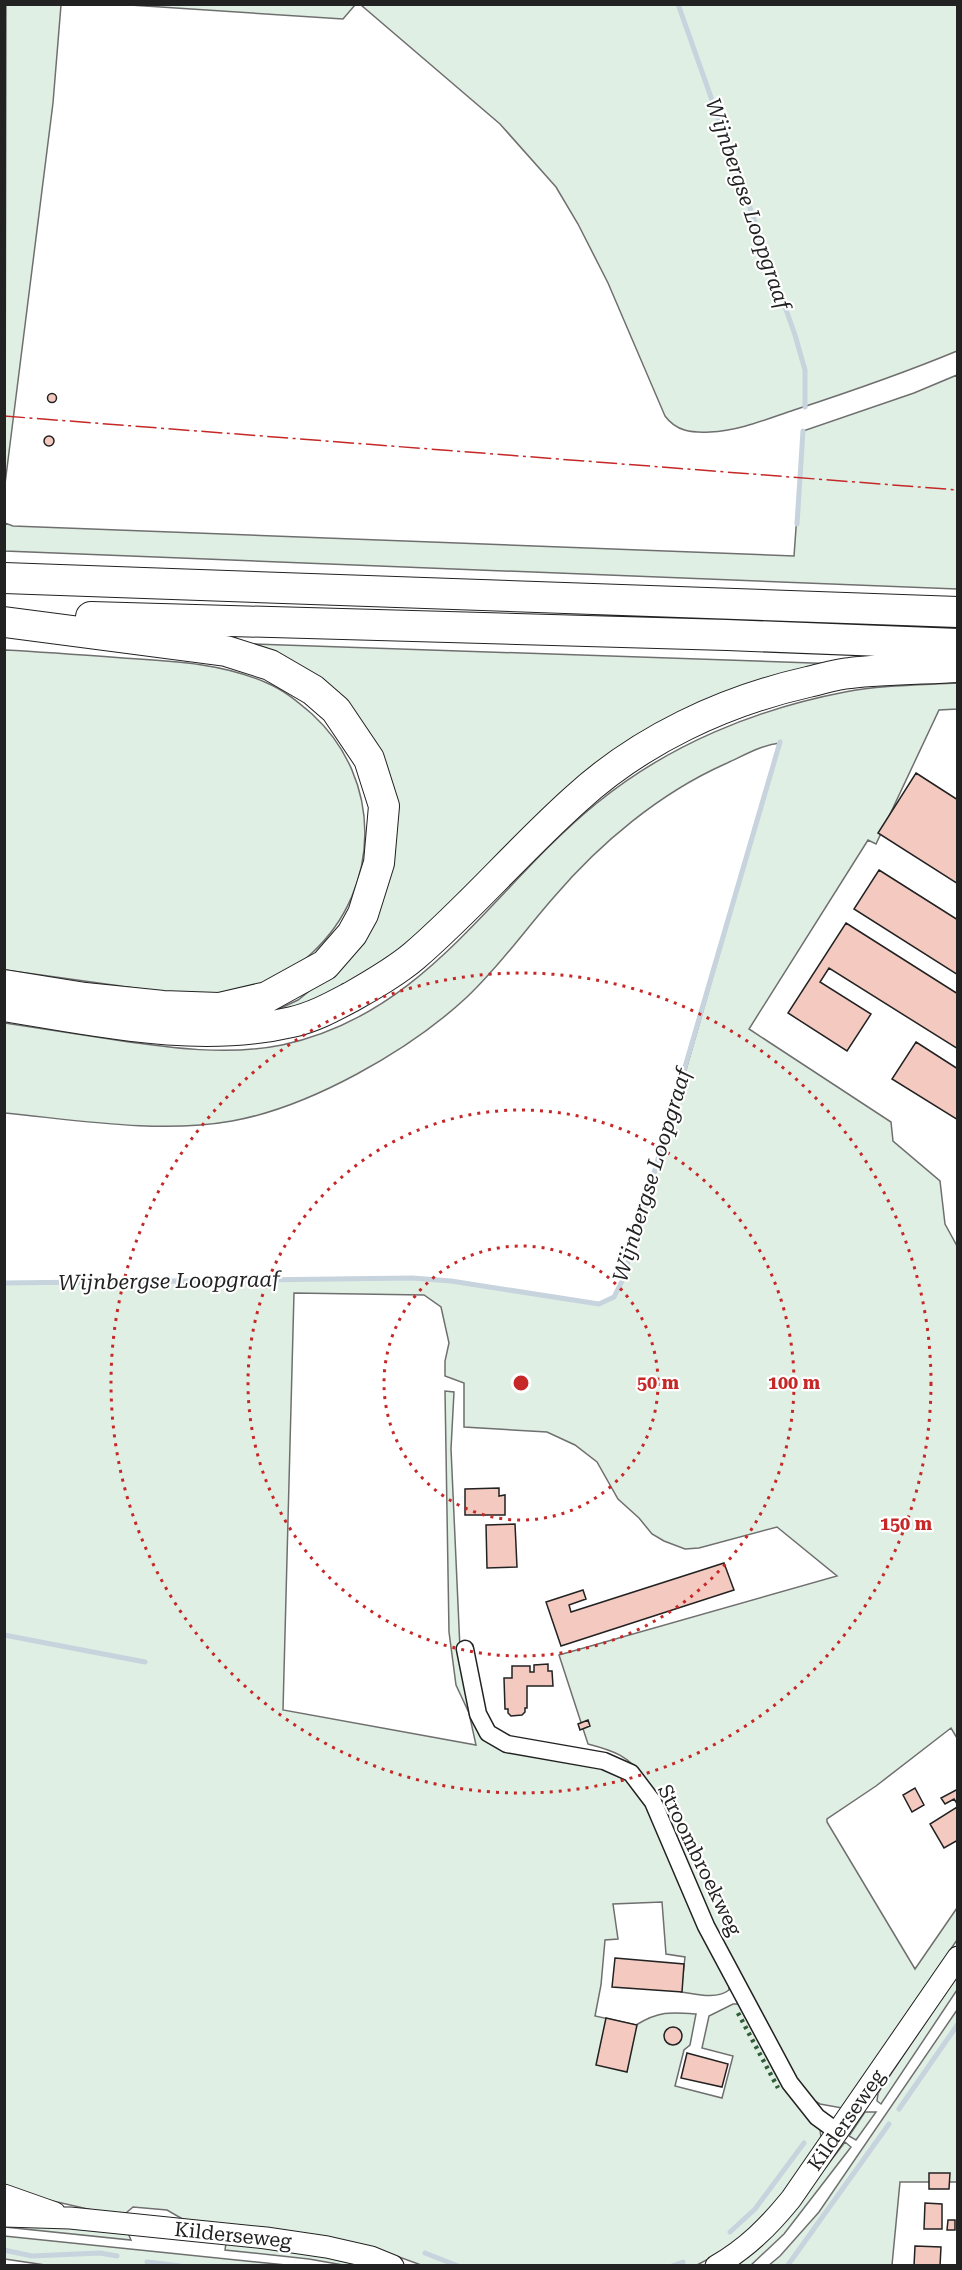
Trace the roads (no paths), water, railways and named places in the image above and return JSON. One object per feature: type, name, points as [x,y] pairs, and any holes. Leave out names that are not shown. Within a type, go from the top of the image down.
[{"type":"highway","points":[[4,578],[957,612]]},
{"type":"highway","points":[[4,614],[957,644]]},
{"type":"highway","points":[[4,622],[226,651],[270,665],[313,690],[336,710],[369,759],[384,806],[379,864],[363,914],[352,934],[325,966],[267,997],[219,1008],[163,1006],[85,998],[4,985]]},
{"type":"highway","points":[[4,1006],[135,1027],[206,1031],[251,1029],[293,1022],[322,1012],[371,985],[413,957],[578,797],[616,766],[651,744],[740,701],[788,687],[848,673],[957,667]]},
{"type":"street","name":"Stroombroekweg","points":[[465,1649],[478,1714],[488,1733],[507,1744],[604,1761],[631,1773],[653,1802],[706,1926],[790,2083],[817,2117],[839,2133]]},
{"type":"street","name":"Kilderseweg","points":[[716,2265],[743,2249],[767,2228],[791,2199],[839,2133],[957,1957]]},
{"type":"street","name":"Kilderseweg","points":[[4,2196],[70,2218]]},
{"type":"street","name":"Kilderseweg","points":[[4,2216],[70,2218],[327,2247],[371,2257],[393,2265]]},
{"type":"waterway","name":"Wijnbergse Loopgraaf","points":[[678,4],[795,335],[805,370],[805,407]]},
{"type":"waterway","name":"Wijnbergse Loopgraaf","points":[[797,524],[803,431]]},
{"type":"waterway","name":"Wijnbergse Loopgraaf","points":[[4,1283],[412,1278],[451,1281],[599,1304],[614,1297],[623,1279],[780,742]]},
{"type":"waterway","points":[[4,1635],[145,1662]]},
{"type":"waterway","points":[[899,2109],[958,2024]]},
{"type":"waterway","points":[[788,2265],[889,2124]]},
{"type":"waterway","points":[[730,2232],[755,2209],[804,2143]]},
{"type":"waterway","points":[[4,2250],[32,2256],[100,2253],[117,2256]]},
{"type":"waterway","points":[[425,2253],[458,2266]]},
{"type":"waterway","points":[[147,2262],[180,2266]]},
{"type":"waterway","points":[[672,2266],[683,2262]]}]
